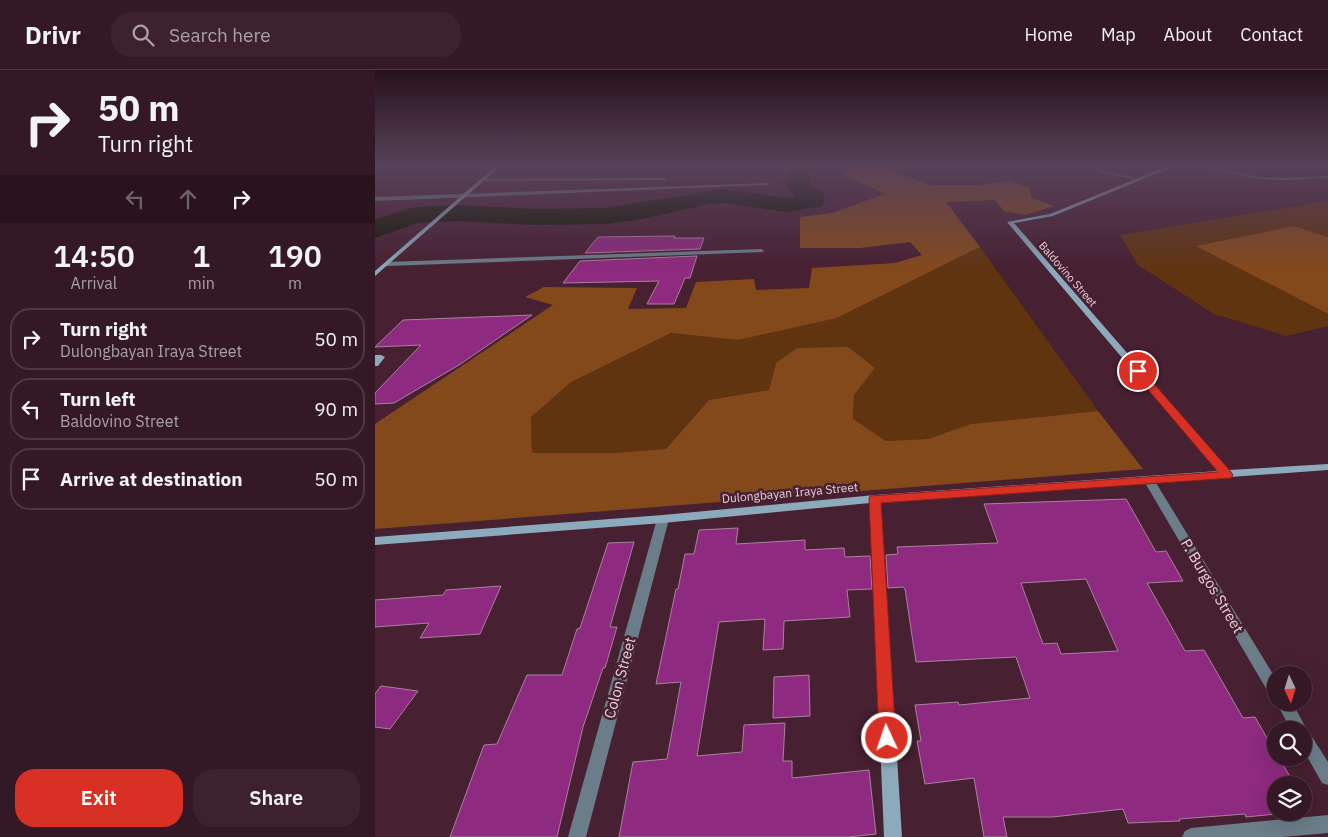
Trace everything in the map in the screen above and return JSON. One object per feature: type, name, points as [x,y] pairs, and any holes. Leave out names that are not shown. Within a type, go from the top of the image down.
[{"type":"street","points":[[375,274],[462,200]]},
{"type":"street","name":"Baldovino Street","points":[[1089,200],[1051,215],[1010,222],[1227,475]]},
{"type":"street","points":[[387,264],[761,251]]},
{"type":"street","points":[[375,357],[381,357],[375,364]]},
{"type":"street","name":"Dulongbayan Iraya Street","points":[[375,542],[663,519],[875,499],[1328,467]]},
{"type":"street","name":"P. Burgos Street","points":[[1149,481],[1267,677]]},
{"type":"street","points":[[875,499],[893,837]]},
{"type":"street","name":"Colon Street","points":[[577,837],[663,519]]},
{"type":"street","points":[[1312,750],[1328,777]]},
{"type":"street","points":[[1191,837],[1328,824]]},
{"type":"shaded area","points":[[869,200],[1038,200],[1054,206],[1025,215],[1004,211],[995,200],[946,202],[980,247],[837,318],[738,340],[671,333],[571,382],[531,417],[532,453],[613,453],[666,449],[709,400],[769,390],[776,363],[797,348],[848,347],[875,368],[854,395],[853,419],[886,441],[928,439],[971,424],[1098,411],[1143,469],[375,529],[375,424],[553,305],[525,297],[544,287],[637,288],[628,309],[686,308],[696,282],[754,279],[756,290],[809,288],[812,268],[895,263],[922,255],[910,242],[860,248],[800,248],[800,217],[832,213]]},
{"type":"shaded area","points":[[1328,201],[1328,237],[1294,226],[1197,246],[1328,314],[1328,326],[1287,336],[1214,314],[1138,265],[1120,235]]},
{"type":"shaded area","points":[[1294,226],[1328,237],[1328,314],[1196,246]]},
{"type":"shaded area","points":[[980,247],[1098,411],[971,424],[928,439],[886,441],[853,420],[854,395],[875,368],[776,363],[769,390],[709,400],[666,449],[613,453],[532,454],[531,417],[570,382],[671,333],[738,340],[837,318]]},
{"type":"building","points":[[675,236],[674,238],[704,238],[700,249],[585,253],[598,237]]},
{"type":"building","points":[[697,256],[690,278],[685,278],[674,304],[647,304],[659,281],[563,283],[580,261]]},
{"type":"building","points":[[532,315],[459,365],[394,403],[375,404],[375,393],[421,345],[375,347],[403,320]]},
{"type":"building","points":[[1126,499],[1156,552],[1166,551],[1183,581],[1147,583],[1185,651],[1204,650],[1243,718],[1255,717],[1267,738],[1267,766],[1284,766],[1290,776],[1267,776],[1267,815],[1246,817],[1245,814],[1179,819],[1180,821],[1128,823],[1123,809],[1053,817],[1003,817],[1007,837],[984,837],[974,778],[925,784],[917,741],[921,741],[915,705],[958,702],[959,705],[1030,698],[1016,657],[916,662],[905,589],[903,587],[888,588],[886,555],[898,554],[897,547],[998,543],[984,504]],"holes":[[[1086,579],[1118,651],[1061,654],[1057,643],[1043,644],[1021,583]]]},
{"type":"building","points":[[738,528],[736,544],[805,540],[805,550],[844,548],[845,557],[870,556],[872,589],[847,590],[850,617],[784,621],[783,649],[763,650],[765,619],[719,622],[697,756],[742,752],[744,725],[785,723],[783,761],[792,761],[792,778],[869,770],[876,834],[848,837],[619,837],[633,762],[667,759],[681,682],[656,684],[685,554],[694,554],[699,530]]},
{"type":"building","points":[[634,542],[610,627],[617,627],[605,668],[603,668],[583,727],[557,837],[450,837],[484,745],[497,744],[527,675],[562,675],[577,629],[580,628],[608,543]]},
{"type":"building","points":[[501,586],[480,634],[420,638],[429,623],[375,627],[375,600],[443,595],[446,590]]},
{"type":"building","points":[[809,675],[810,716],[773,718],[774,677]]},
{"type":"building","points":[[381,686],[418,691],[390,729],[375,727],[375,694]]},
{"type":"waterway","points":[[375,230],[384,225],[415,215],[459,213],[535,217],[605,216],[643,211],[696,200]]},
{"type":"waterway","points":[[750,200],[786,205],[813,200]]},
{"type":"route","points":[[887,738],[875,499],[1227,475],[1138,371]]}]
